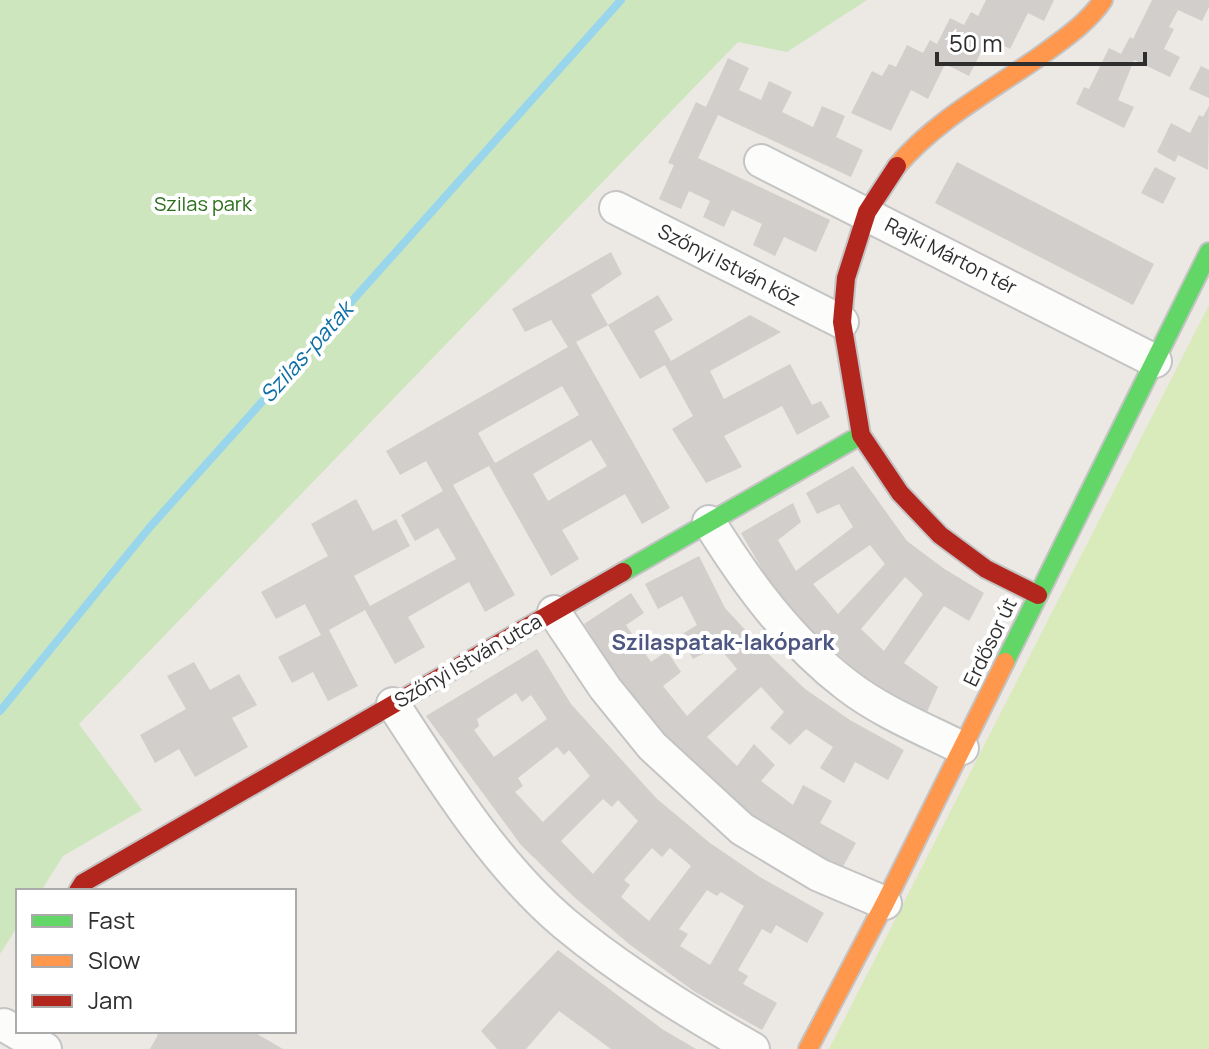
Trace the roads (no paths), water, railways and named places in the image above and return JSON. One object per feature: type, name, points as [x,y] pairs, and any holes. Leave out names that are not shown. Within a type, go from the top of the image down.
[{"type":"street","points":[[761,161],[867,212],[891,173],[917,142],[1057,44],[1096,11],[1103,0]]},
{"type":"street","name":"Szőnyi István köz","points":[[616,208],[842,322]]},
{"type":"street","name":"Rajki Márton tér","points":[[1038,595],[986,569],[940,535],[900,493],[861,435],[842,322],[846,278],[867,212],[1155,361]]},
{"type":"street","name":"Erdősor út","points":[[808,1049],[885,903],[1209,252]]},
{"type":"street","name":"Szőnyi István utca","points":[[79,889],[83,883],[861,435]]},
{"type":"street","points":[[709,522],[743,576],[785,627],[848,686],[962,748]]},
{"type":"street","points":[[554,612],[605,688],[652,746],[742,829],[819,875],[885,903]]},
{"type":"street","points":[[393,704],[462,810],[559,918],[609,957],[704,1021],[753,1049]]},
{"type":"street","points":[[25,1033],[45,1049]]},
{"type":"waterway","name":"Szilas-patak","points":[[0,711],[150,527],[621,0]]},
{"type":"district","name":"Szilaspatak-lakópark","points":[[723,642]]},
{"type":"park label","name":"Szilas park","points":[[203,204]]}]
